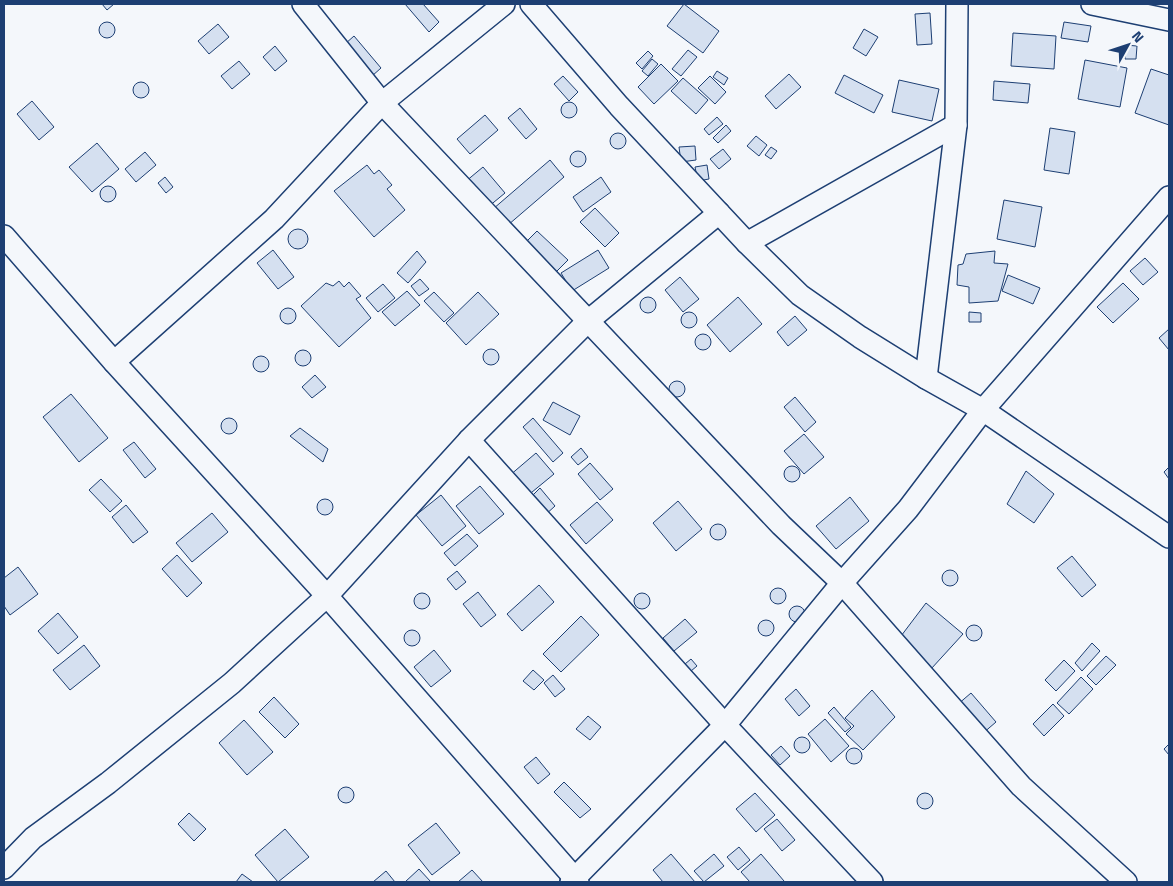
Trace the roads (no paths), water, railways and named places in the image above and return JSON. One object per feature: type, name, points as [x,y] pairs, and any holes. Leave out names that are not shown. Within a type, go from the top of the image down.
[{"type":"street","points":[[303,4],[382,103],[781,525],[842,583],[1022,786],[1126,882]]},
{"type":"street","points":[[114,362],[274,219],[382,103],[504,4]]},
{"type":"street","points":[[532,4],[620,106],[719,213],[800,294],[860,337],[982,410],[1169,537]]},
{"type":"street","points":[[926,378],[956,125],[957,4]]},
{"type":"street","points":[[1092,4],[1169,20]]},
{"type":"street","points":[[748,243],[956,125]]},
{"type":"street","points":[[4,236],[114,362],[327,596],[574,881],[725,725],[842,583],[908,509],[982,410],[1169,197]]},
{"type":"street","points":[[4,868],[33,838],[108,783],[232,683],[327,596],[469,440],[588,321],[719,213]]},
{"type":"street","points":[[469,440],[725,725],[872,882]]}]
